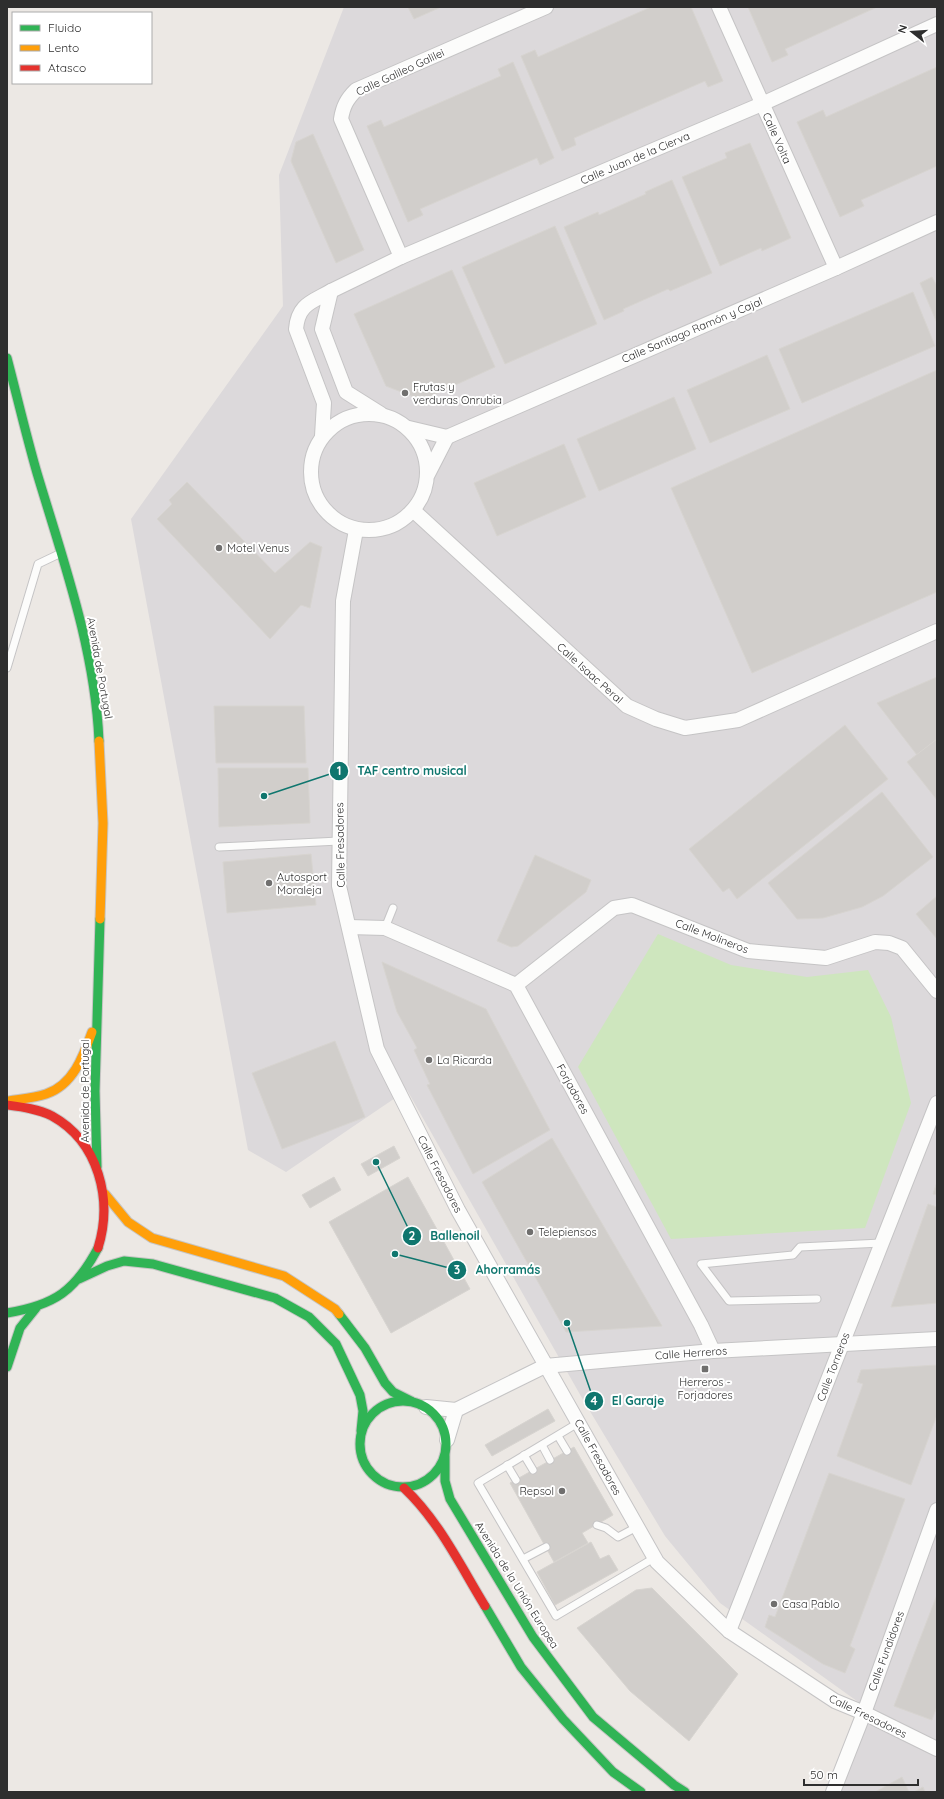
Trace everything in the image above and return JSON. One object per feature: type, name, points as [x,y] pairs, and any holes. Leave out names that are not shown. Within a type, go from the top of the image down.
[{"type":"main road","name":"Avenida de Portugal","points":[[7,358],[37,472],[62,552],[82,628],[98,714],[104,823],[96,1092],[97,1167]]},
{"type":"main road","name":"Avenida de Portugal","points":[[7,1101],[52,1092],[69,1080],[80,1063],[98,1016]]},
{"type":"main road","points":[[7,1105],[27,1107],[56,1119],[80,1140],[97,1167],[105,1194],[105,1225],[96,1254],[79,1279],[59,1296],[36,1308],[7,1314]]},
{"type":"main road","points":[[79,1279],[107,1266],[124,1261],[154,1264],[275,1298],[309,1317],[336,1344],[360,1395],[363,1411],[360,1443],[361,1455],[365,1466],[372,1475],[381,1482],[404,1488],[425,1482],[434,1475],[441,1466],[445,1456],[447,1440],[444,1427],[440,1421],[426,1407],[393,1392],[385,1383],[365,1348],[335,1309],[284,1276],[152,1238],[128,1222],[105,1194]]},
{"type":"main road","points":[[7,1367],[20,1328],[36,1308]]},
{"type":"main road","points":[[361,1432],[368,1417],[381,1406],[395,1401],[411,1401]]},
{"type":"main road","name":"Avenida de la Unión Europea","points":[[445,1456],[444,1481],[450,1499],[533,1637],[593,1717],[674,1786],[686,1792]]},
{"type":"main road","points":[[404,1488],[418,1501],[433,1519],[521,1667],[563,1719],[613,1772],[641,1792]]},
{"type":"street","name":"Calle Galileo Galilei","points":[[401,257],[341,119],[343,108],[348,98],[356,90],[546,7]]},
{"type":"street","name":"Calle Volta","points":[[719,7],[836,268]]},
{"type":"street","name":"Calle Juan de la Cierva","points":[[331,291],[401,257],[762,104],[937,24]]},
{"type":"street","name":"Calle Santiago Ramón y Cajal","points":[[447,437],[836,268],[937,222]]},
{"type":"street","points":[[331,291],[322,329],[346,392],[381,414],[409,428],[447,437],[428,474],[414,511],[387,529],[356,530],[332,518],[314,496],[310,468],[322,436],[324,402],[296,329],[297,317],[301,309],[331,291]]},
{"type":"street","points":[[322,436],[346,417],[381,414]]},
{"type":"street","points":[[409,428],[423,447],[428,474]]},
{"type":"street","name":"Calle Isaac Peral","points":[[414,511],[627,706],[656,719],[685,728],[738,720],[937,631]]},
{"type":"street","name":"Calle Fresadores","points":[[356,530],[343,601],[339,886],[378,1049],[458,1210],[657,1562],[729,1631],[835,1701],[864,1713],[937,1749]]},
{"type":"street","name":"Calle Molineros","points":[[516,985],[614,908],[632,905],[748,951],[826,958],[875,942],[889,943],[902,948],[937,991]]},
{"type":"street","points":[[349,927],[386,928],[516,985]]},
{"type":"street","name":"Forjadores","points":[[516,985],[701,1325],[713,1351]]},
{"type":"street","name":"Calle Torneros","points":[[729,1631],[937,1103]]},
{"type":"street","name":"Calle Herreros","points":[[456,1410],[545,1366],[713,1351],[937,1339]]},
{"type":"street","points":[[426,1407],[456,1410],[447,1440]]},
{"type":"street","name":"Calle Fundidores","points":[[833,1792],[864,1713],[937,1510]]},
{"type":"lane","points":[[7,668],[38,564],[62,552]]},
{"type":"lane","points":[[219,847],[339,841]]},
{"type":"lane","points":[[386,928],[393,908]]},
{"type":"lane","points":[[817,1300],[729,1301],[701,1264],[792,1255],[800,1247],[881,1243]]},
{"type":"lane","points":[[578,1423],[478,1483],[556,1616],[654,1558]]},
{"type":"lane","points":[[558,1436],[567,1451]]},
{"type":"lane","points":[[542,1445],[550,1460]]},
{"type":"lane","points":[[524,1455],[533,1470]]},
{"type":"lane","points":[[507,1465],[516,1480]]},
{"type":"lane","points":[[606,1519],[606,1528]]},
{"type":"lane","points":[[597,1525],[606,1528],[618,1537],[637,1527]]},
{"type":"lane","points":[[522,1559],[546,1547]]},
{"type":"shaded area","points":[[344,7],[937,7],[937,1792],[837,1792],[868,1709],[720,1603],[665,1536],[582,1398],[407,1090],[286,1172],[248,1150],[131,519],[283,306],[279,175]]},
{"type":"green space","points":[[658,934],[731,965],[807,977],[868,970],[891,1017],[911,1103],[865,1228],[671,1239],[578,1067]]},
{"type":"building","points":[[408,7],[441,7],[414,19]]},
{"type":"building","points":[[651,7],[691,7],[723,81],[708,87],[705,81],[574,138],[576,145],[562,151],[521,56],[535,50],[538,57]]},
{"type":"building","points":[[748,7],[877,7],[785,49],[788,55],[772,62]]},
{"type":"building","points":[[513,62],[554,158],[540,165],[537,158],[420,209],[423,215],[408,222],[367,126],[381,120],[384,127],[501,76],[498,69]]},
{"type":"building","points":[[937,67],[937,166],[861,200],[864,206],[840,217],[797,122],[823,110],[826,117]]},
{"type":"building","points":[[313,134],[364,250],[336,263],[291,161],[296,142]]},
{"type":"building","points":[[750,143],[791,238],[762,251],[761,248],[720,266],[682,177],[727,158],[725,153]]},
{"type":"building","points":[[672,180],[712,273],[670,291],[668,289],[623,309],[624,311],[604,320],[564,227],[598,212],[599,215],[646,194],[645,192]]},
{"type":"building","points":[[555,226],[597,324],[505,364],[462,267]]},
{"type":"building","points":[[452,270],[495,367],[422,400],[386,386],[354,314]]},
{"type":"building","points":[[932,277],[937,286],[937,323],[920,283]]},
{"type":"building","points":[[913,292],[935,346],[802,403],[779,349]]},
{"type":"building","points":[[767,355],[790,409],[710,443],[687,390]]},
{"type":"building","points":[[937,370],[937,592],[752,673],[671,488]]},
{"type":"building","points":[[674,397],[696,449],[599,491],[577,439]]},
{"type":"building","points":[[564,444],[586,497],[497,536],[474,483]]},
{"type":"building","points":[[187,482],[275,573],[310,542],[322,547],[310,608],[301,605],[270,639],[157,519],[172,504],[169,500]]},
{"type":"building","points":[[937,677],[937,739],[917,755],[877,703]]},
{"type":"building","points":[[214,706],[304,706],[306,763],[216,763]]},
{"type":"building","points":[[845,725],[888,779],[737,899],[729,888],[723,892],[689,849]]},
{"type":"building","points":[[937,739],[937,800],[907,762]]},
{"type":"building","points":[[218,768],[308,768],[310,823],[219,827]]},
{"type":"building","points":[[882,792],[933,857],[883,896],[862,907],[823,918],[797,919],[768,883]]},
{"type":"building","name":"Autosport Moraleja","points":[[311,854],[316,905],[227,913],[223,862]]},
{"type":"building","points":[[535,855],[591,880],[586,892],[518,946],[511,947],[497,941]]},
{"type":"building","points":[[937,896],[937,939],[916,914]]},
{"type":"building","points":[[382,962],[486,1009],[550,1130],[473,1174],[427,1085],[430,1084],[414,1050],[417,1048],[397,1012]]},
{"type":"building","points":[[335,1041],[365,1117],[282,1149],[252,1073]]},
{"type":"building","points":[[552,1138],[662,1326],[566,1332],[482,1182]]},
{"type":"building","points":[[394,1146],[400,1158],[368,1176],[361,1164]]},
{"type":"building","points":[[334,1177],[341,1190],[310,1208],[302,1195]]},
{"type":"building","points":[[408,1177],[470,1289],[391,1333],[329,1222]]},
{"type":"building","points":[[937,1182],[937,1195],[933,1194]]},
{"type":"building","points":[[928,1204],[937,1207],[937,1303],[891,1307]]},
{"type":"building","points":[[937,1365],[937,1415],[911,1485],[837,1456],[863,1384],[857,1382],[861,1370]]},
{"type":"building","points":[[548,1409],[555,1421],[492,1456],[485,1445]]},
{"type":"building","points":[[574,1447],[613,1515],[582,1533],[588,1543],[554,1562],[510,1483]]},
{"type":"building","points":[[829,1473],[905,1499],[850,1646],[855,1649],[845,1673],[823,1664],[765,1627],[769,1615],[775,1617]]},
{"type":"building","points":[[591,1542],[600,1559],[609,1555],[618,1570],[555,1605],[537,1572]]},
{"type":"building","points":[[652,1588],[738,1674],[689,1741],[630,1691],[577,1628],[636,1590]]},
{"type":"building","points":[[937,1595],[937,1706],[932,1720],[894,1706]]},
{"type":"building","points":[[902,1777],[909,1792],[875,1792]]},
{"type":"building","points":[[923,1787],[925,1792],[914,1792]]},
{"type":"traffic: fast","points":[[7,358],[33,459],[76,605],[91,673],[99,741]]},
{"type":"traffic: fast","points":[[97,1167],[95,1091],[100,919]]},
{"type":"traffic: fast","points":[[7,1313],[38,1306],[62,1294],[81,1275],[98,1248]]},
{"type":"traffic: fast","points":[[79,1279],[107,1266],[124,1261],[153,1264],[275,1298],[309,1317],[336,1344],[360,1395],[363,1411],[361,1431]]},
{"type":"traffic: fast","points":[[7,1367],[20,1328],[36,1308]]},
{"type":"traffic: fast","points":[[339,1314],[365,1348],[385,1383],[393,1392],[411,1401]]},
{"type":"traffic: fast","points":[[395,1401],[411,1401],[420,1404],[434,1413],[443,1427],[446,1436],[446,1444],[446,1452],[443,1461],[434,1475],[420,1484],[411,1487],[395,1487],[379,1480],[372,1475],[367,1468],[360,1452],[360,1436],[367,1420],[372,1413],[379,1408],[395,1401]]},
{"type":"traffic: fast","points":[[445,1456],[445,1481],[450,1499],[533,1637],[593,1717],[674,1785],[685,1792]]},
{"type":"traffic: fast","points":[[485,1606],[521,1667],[563,1719],[613,1772],[641,1792]]},
{"type":"traffic: slow","points":[[99,741],[103,823],[100,919]]},
{"type":"traffic: slow","points":[[9,1101],[46,1094],[63,1084],[76,1069],[92,1032]]},
{"type":"traffic: slow","points":[[105,1194],[128,1222],[152,1238],[284,1276],[335,1309],[339,1314]]},
{"type":"traffic: jam","points":[[7,1105],[36,1110],[52,1116],[68,1127],[81,1141],[91,1157],[98,1174],[102,1192],[104,1211],[98,1248]]},
{"type":"traffic: jam","points":[[404,1488],[417,1501],[438,1529],[458,1559],[485,1606]]},
{"type":"place","name":"Frutas y verduras Onrubia","points":[[405,393]]},
{"type":"place","name":"Motel Venus","points":[[219,548]]},
{"type":"place","name":"TAF centro musical","points":[[264,796]]},
{"type":"place","name":"Autosport Moraleja","points":[[269,883]]},
{"type":"place","name":"La Ricarda","points":[[429,1060]]},
{"type":"place","name":"Ballenoil","points":[[376,1162]]},
{"type":"place","name":"Telepiensos","points":[[530,1232]]},
{"type":"place","name":"Ahorramás","points":[[395,1254]]},
{"type":"place","name":"El Garaje","points":[[567,1323]]},
{"type":"place","name":"Herreros - Forjadores","points":[[705,1369]]},
{"type":"place","name":"Repsol","points":[[562,1491]]},
{"type":"place","name":"Casa Pablo","points":[[774,1604]]}]
